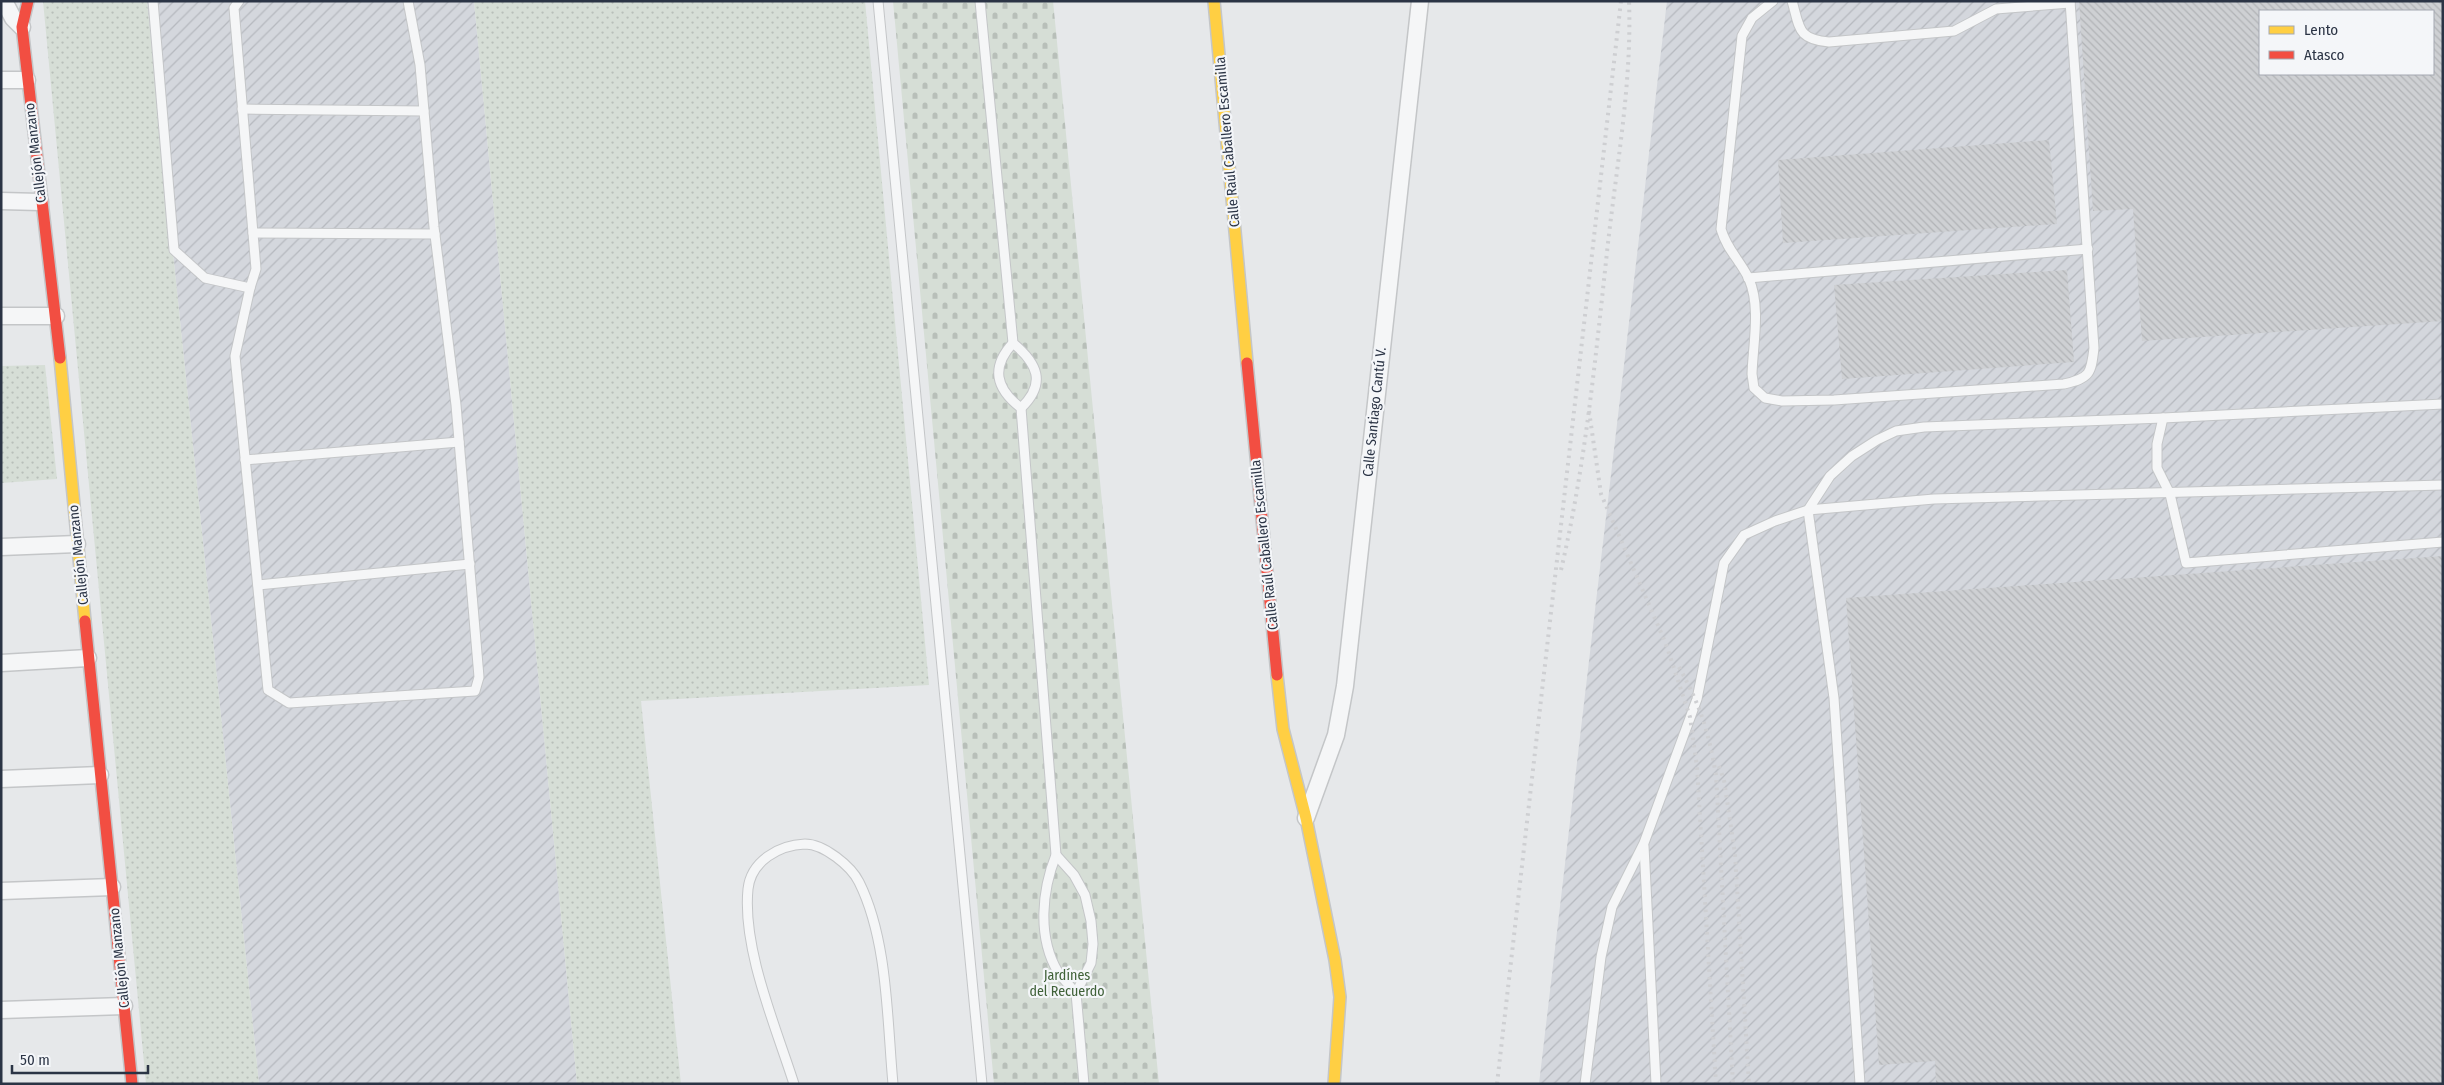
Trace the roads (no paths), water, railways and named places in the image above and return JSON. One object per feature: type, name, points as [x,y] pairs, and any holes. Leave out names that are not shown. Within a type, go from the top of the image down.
[{"type":"street","points":[[4,1],[13,18],[22,27]]},
{"type":"street","name":"Callejón Manzano","points":[[28,1],[22,27],[27,80],[40,202],[56,316],[88,658],[132,1084]]},
{"type":"street","name":"Calle Raúl Caballero Escamilla","points":[[1214,1],[1261,518],[1283,729],[1306,818],[1336,960],[1340,997],[1334,1084]]},
{"type":"street","name":"Calle Santiago Cantú V.","points":[[1306,818],[1336,735],[1344,686],[1420,1]]},
{"type":"street","points":[[1,80],[27,80]]},
{"type":"street","points":[[1,200],[40,202]]},
{"type":"street","points":[[1,316],[56,316]]},
{"type":"street","points":[[1,547],[77,544]]},
{"type":"street","points":[[1,662],[88,658]]},
{"type":"street","points":[[1,779],[100,774]]},
{"type":"street","points":[[1,891],[112,887]]},
{"type":"street","points":[[1,1010],[124,1006]]},
{"type":"lane","points":[[153,1],[174,250],[205,278],[250,288]]},
{"type":"lane","points":[[239,1],[234,8],[256,269],[235,356],[268,690],[289,703],[475,690],[479,677],[459,442],[435,234],[420,65],[408,1]]},
{"type":"lane","points":[[878,1],[982,1084]]},
{"type":"lane","points":[[980,1],[1013,343],[1032,360],[1037,375],[1033,393],[1020,408]]},
{"type":"lane","points":[[1773,1],[1752,18],[1742,36],[1721,229],[1726,245],[1748,278],[1754,293],[1752,374],[1754,388],[1765,398],[1782,401],[1834,400],[2064,384],[2084,380],[2092,369],[2094,348],[2070,2],[1996,8],[1954,31],[1828,42],[1812,41],[1801,32],[1792,1]]},
{"type":"lane","points":[[242,109],[424,111]]},
{"type":"lane","points":[[253,233],[435,234]]},
{"type":"lane","points":[[1748,278],[2088,249]]},
{"type":"lane","points":[[1013,343],[1003,354],[998,367],[999,380],[1004,393],[1020,408],[1056,855],[1048,875],[1045,896],[1048,949],[1058,972],[1076,993]]},
{"type":"lane","points":[[1860,1084],[1834,698],[1808,510],[1830,476],[1852,456],[1877,440],[1896,431],[1924,427],[2163,418],[2443,404]]},
{"type":"lane","points":[[2163,418],[2157,444],[2157,468],[2170,494],[2186,563],[2443,542]]},
{"type":"lane","points":[[245,460],[459,442]]},
{"type":"lane","points":[[1585,1084],[1601,957],[1612,907],[1644,843],[1697,699],[1724,563],[1744,535],[1775,521],[1808,510],[1934,499],[2443,485]]},
{"type":"lane","points":[[258,585],[470,564]]},
{"type":"lane","points":[[1644,843],[1656,1084]]},
{"type":"lane","points":[[794,1084],[754,959],[749,923],[748,887],[758,862],[776,851],[807,844],[837,856],[859,881],[872,919],[880,954],[893,1084]]},
{"type":"lane","points":[[1056,855],[1074,875],[1085,895],[1091,921],[1093,944],[1091,963],[1076,993],[1084,1084]]},
{"type":"railway","points":[[1497,1084],[1621,1]]},
{"type":"railway","points":[[1561,570],[1584,448],[1594,366],[1626,92],[1629,1]]},
{"type":"railway","points":[[1589,411],[1601,494],[1666,644],[1690,717],[1697,767],[1716,1084]]},
{"type":"railway","points":[[1679,667],[1703,719],[1716,775],[1733,1084]]},
{"type":"railway","points":[[1719,766],[1724,780],[1735,854],[1749,1084]]},
{"type":"park label","name":"Jardínes del Recuerdo","points":[[1067,984]]}]
